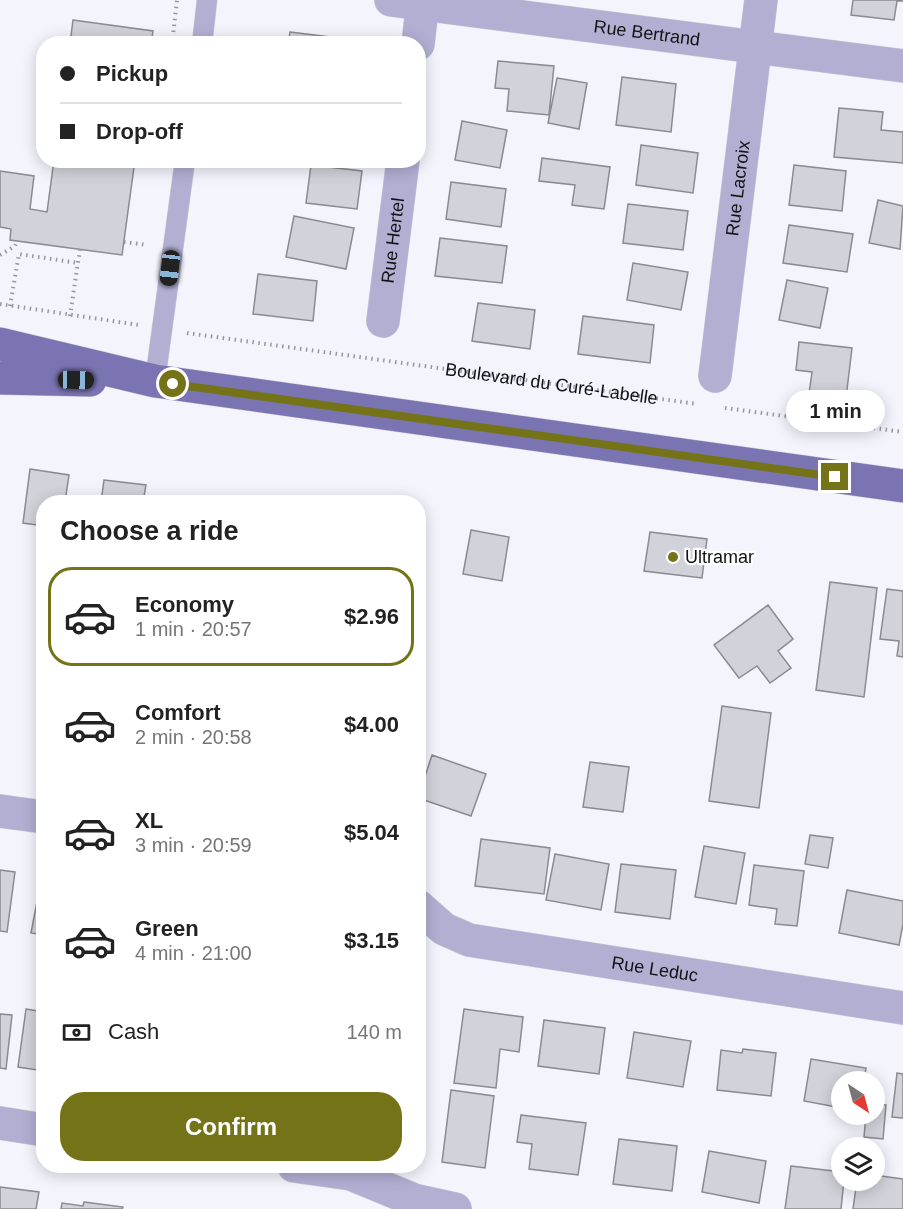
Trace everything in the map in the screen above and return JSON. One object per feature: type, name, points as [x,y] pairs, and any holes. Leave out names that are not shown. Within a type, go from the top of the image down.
[{"type":"main road","points":[[0,344],[155,381],[903,486]]},
{"type":"main road","points":[[0,378],[155,381]]},
{"type":"street","name":"Rue Bertrand","points":[[391,0],[423,2],[903,66]]},
{"type":"street","name":"Rue Lacroix","points":[[712,396],[760,0]]},
{"type":"street","points":[[419,36],[423,2]]},
{"type":"street","name":"Rue Hertel","points":[[383,321],[402,168]]},
{"type":"street","points":[[0,811],[36,816]]},
{"type":"street","name":"Rue Leduc","points":[[426,920],[469,940],[903,1008]]},
{"type":"street","points":[[0,1123],[36,1129]]},
{"type":"street","points":[[344,1173],[375,1174],[414,1200],[455,1209]]},
{"type":"lane","points":[[203,36],[207,0]]},
{"type":"lane","points":[[155,381],[184,168]]},
{"type":"path","points":[[172,36],[177,0]]},
{"type":"path","points":[[0,255],[13,247],[17,241]]},
{"type":"path","points":[[124,242],[136,243]]},
{"type":"path","points":[[13,247],[19,254],[78,263]]},
{"type":"path","points":[[70,316],[80,249]]},
{"type":"path","points":[[10,306],[19,254]]},
{"type":"path","points":[[0,304],[124,323]]},
{"type":"path","name":"Boulevard du Curé-Labelle","points":[[198,334],[712,396],[903,432]]},
{"type":"building","points":[[853,0],[903,1],[897,1],[894,20],[851,15]]},
{"type":"building","points":[[73,20],[153,31],[152,36],[71,36]]},
{"type":"building","points":[[290,32],[322,36],[289,36]]},
{"type":"building","points":[[498,61],[554,66],[549,115],[507,111],[509,89],[495,88]]},
{"type":"building","points":[[622,77],[676,84],[671,132],[616,125]]},
{"type":"building","points":[[557,78],[587,83],[579,129],[548,123]]},
{"type":"building","points":[[839,108],[883,112],[881,130],[903,132],[903,163],[834,157]]},
{"type":"building","points":[[462,121],[507,130],[500,168],[455,160]]},
{"type":"building","points":[[641,145],[698,153],[693,193],[636,185]]},
{"type":"building","points":[[542,158],[610,167],[604,209],[572,205],[575,185],[539,181]]},
{"type":"building","points":[[794,165],[846,171],[842,211],[789,205]]},
{"type":"building","points":[[53,168],[134,168],[122,255],[10,240],[11,229],[0,227],[0,171],[34,176],[30,209],[47,212]]},
{"type":"building","points":[[311,168],[362,171],[357,209],[306,203]]},
{"type":"building","points":[[451,182],[506,189],[501,227],[446,219]]},
{"type":"building","points":[[878,200],[903,206],[900,249],[869,243]]},
{"type":"building","points":[[628,204],[688,211],[683,250],[623,243]]},
{"type":"building","points":[[294,216],[354,228],[346,269],[286,257]]},
{"type":"building","points":[[789,225],[853,234],[847,272],[783,263]]},
{"type":"building","points":[[440,238],[507,246],[502,283],[435,276]]},
{"type":"building","points":[[633,263],[688,272],[681,310],[627,300]]},
{"type":"building","points":[[258,274],[317,281],[313,321],[253,314]]},
{"type":"building","points":[[787,280],[828,288],[820,328],[779,320]]},
{"type":"building","points":[[478,303],[535,310],[530,349],[472,341]]},
{"type":"building","points":[[583,316],[654,325],[650,363],[578,354]]},
{"type":"building","points":[[799,342],[852,348],[846,398],[809,394],[812,372],[796,370]]},
{"type":"building","points":[[30,469],[69,475],[66,495],[36,495],[36,525],[23,523]]},
{"type":"building","points":[[104,480],[146,485],[144,495],[102,495]]},
{"type":"building","points":[[471,530],[509,537],[502,581],[463,574]]},
{"type":"building","points":[[650,532],[707,539],[702,578],[644,571]]},
{"type":"building","points":[[830,582],[877,588],[864,697],[816,690]]},
{"type":"building","points":[[887,589],[903,591],[903,657],[897,656],[899,641],[880,639]]},
{"type":"building","points":[[768,605],[793,639],[778,651],[791,668],[770,683],[757,666],[739,678],[714,645]]},
{"type":"building","points":[[722,706],[771,713],[759,808],[709,801]]},
{"type":"building","points":[[432,755],[486,774],[471,816],[426,801],[426,773]]},
{"type":"building","points":[[590,762],[629,767],[623,812],[583,807]]},
{"type":"building","points":[[810,835],[833,838],[828,868],[805,864]]},
{"type":"building","points":[[481,839],[550,848],[544,894],[475,886]]},
{"type":"building","points":[[704,846],[745,853],[736,904],[695,897]]},
{"type":"building","points":[[555,854],[609,864],[601,910],[546,900]]},
{"type":"building","points":[[621,864],[676,870],[670,919],[615,912]]},
{"type":"building","points":[[754,865],[804,871],[797,926],[775,924],[777,909],[749,905]]},
{"type":"building","points":[[0,870],[15,872],[7,932],[0,931]]},
{"type":"building","points":[[847,890],[903,901],[903,924],[899,945],[839,933]]},
{"type":"building","points":[[36,907],[36,934],[31,933]]},
{"type":"building","points":[[26,1009],[36,1011],[36,1070],[18,1067]]},
{"type":"building","points":[[464,1009],[523,1017],[519,1052],[500,1049],[496,1088],[454,1083]]},
{"type":"building","points":[[0,1014],[12,1015],[6,1069],[0,1068]]},
{"type":"building","points":[[544,1020],[605,1028],[599,1074],[538,1066]]},
{"type":"building","points":[[634,1032],[691,1041],[683,1087],[627,1078]]},
{"type":"building","points":[[743,1049],[776,1053],[771,1096],[717,1090],[721,1050],[742,1053]]},
{"type":"building","points":[[811,1059],[866,1068],[866,1071],[831,1071],[831,1106],[804,1101]]},
{"type":"building","points":[[897,1073],[903,1074],[903,1118],[892,1117]]},
{"type":"building","points":[[451,1090],[494,1096],[485,1168],[442,1162]]},
{"type":"building","points":[[521,1115],[586,1123],[578,1175],[529,1169],[532,1144],[517,1142]]},
{"type":"building","points":[[865,1125],[884,1125],[883,1137],[864,1137]]},
{"type":"building","points":[[619,1139],[677,1146],[672,1191],[613,1184]]},
{"type":"building","points":[[709,1151],[766,1161],[759,1203],[702,1192]]},
{"type":"building","points":[[791,1166],[831,1171],[831,1191],[843,1191],[841,1209],[785,1209]]},
{"type":"building","points":[[885,1177],[903,1179],[903,1209],[853,1209],[855,1191],[885,1191]]},
{"type":"building","points":[[0,1187],[39,1192],[36,1209],[0,1209]]},
{"type":"building","points":[[84,1202],[123,1207],[122,1209],[61,1209],[62,1203],[83,1206]]},
{"type":"place","name":"Ultramar","points":[[673,557]]},
{"type":"route","points":[[173,384],[835,477]]}]
